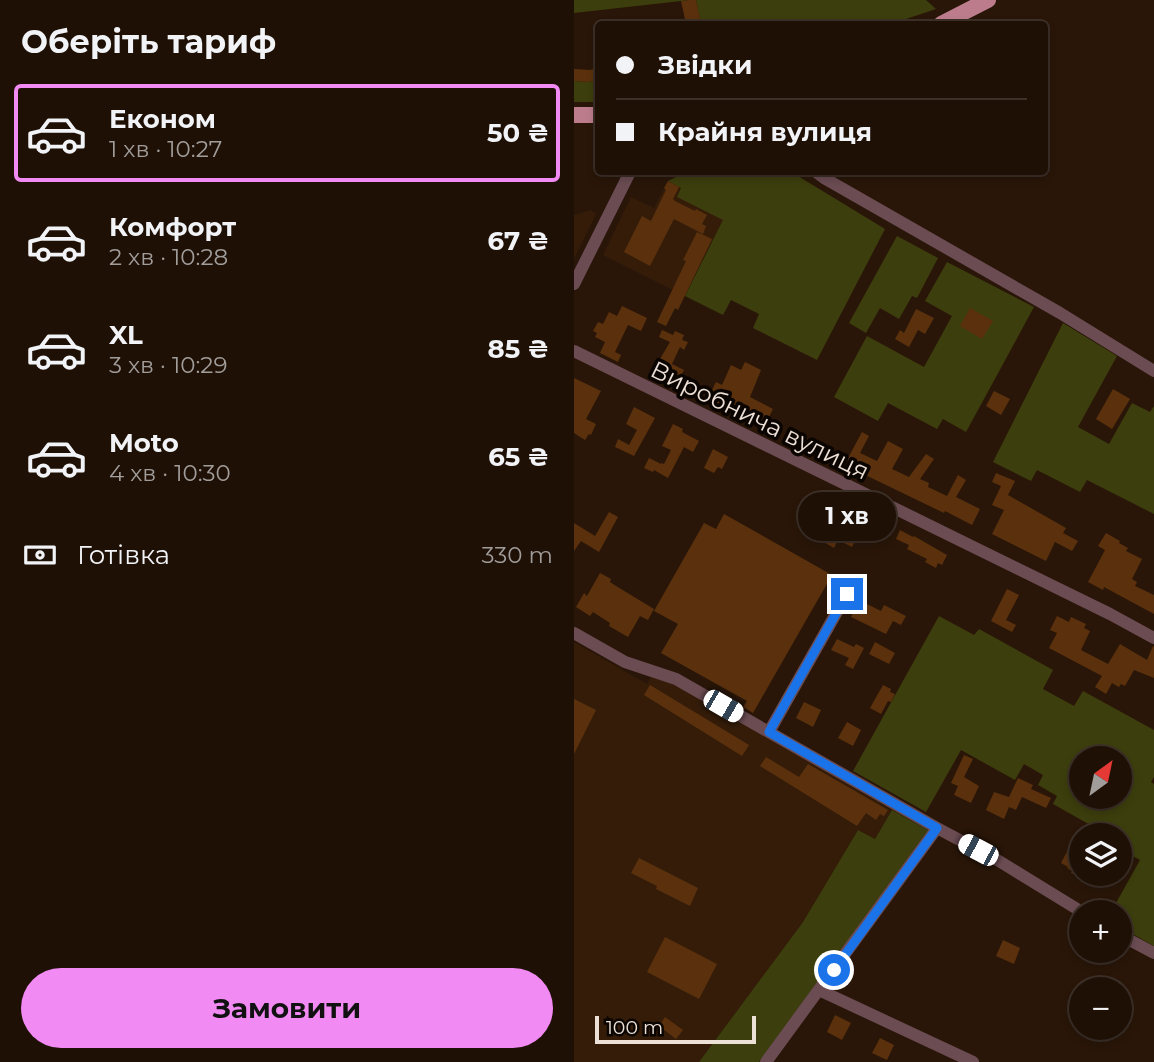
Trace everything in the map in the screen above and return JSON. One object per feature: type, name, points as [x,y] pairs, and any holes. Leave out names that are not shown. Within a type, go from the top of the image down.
[{"type":"main road","points":[[947,21],[989,0]]},
{"type":"main road","points":[[574,115],[595,115]]},
{"type":"street","points":[[574,284],[628,175]]},
{"type":"street","points":[[820,175],[1060,313],[1154,371]]},
{"type":"street","name":"Виробнича вулиця","points":[[574,351],[1154,638]]},
{"type":"street","points":[[769,732],[847,594]]},
{"type":"street","points":[[574,633],[625,662],[676,679],[999,861],[1069,904]]},
{"type":"street","points":[[766,1062],[937,828]]},
{"type":"street","points":[[1132,941],[1154,953]]},
{"type":"street","points":[[820,990],[973,1062]]},
{"type":"shaded area","points":[[574,0],[690,0],[574,13]]},
{"type":"shaded area","points":[[696,0],[926,0],[936,9],[900,21],[700,21]]},
{"type":"shaded area","points":[[574,81],[595,81],[595,102],[574,102]]},
{"type":"shaded area","points":[[680,175],[791,175],[712,242],[685,296],[603,255],[631,197],[654,208],[668,181]]},
{"type":"shaded area","points":[[680,175],[797,175],[885,229],[817,360],[753,328],[759,314],[731,300],[723,315],[685,296],[723,220],[677,197],[681,188],[668,181]]},
{"type":"shaded area","points":[[591,210],[596,214],[574,259],[574,215]]},
{"type":"shaded area","points":[[897,236],[938,258],[917,298],[912,296],[899,319],[880,308],[866,333],[849,323]]},
{"type":"shaded area","points":[[947,262],[1034,307],[966,432],[943,419],[937,429],[888,403],[878,421],[834,397],[867,336],[924,367],[952,316],[925,301]]},
{"type":"shaded area","points":[[1063,323],[1117,356],[1078,427],[1109,444],[1132,403],[1150,412],[1154,406],[1154,514],[1087,480],[1080,492],[1037,470],[1031,481],[993,462]]},
{"type":"shaded area","points":[[939,616],[974,635],[979,629],[1053,670],[1043,689],[1074,706],[1083,691],[1154,730],[1154,777],[1151,782],[1154,784],[1154,946],[1132,934],[1132,900],[1118,900],[1126,886],[1132,886],[1132,874],[1140,860],[1132,856],[1132,823],[1087,823],[1053,804],[1057,796],[1038,785],[1043,775],[1024,764],[1015,780],[961,750],[926,812],[853,771]]},
{"type":"shaded area","points":[[574,642],[647,684],[652,676],[674,683],[892,810],[875,839],[858,830],[803,922],[699,1062],[574,1062]]},
{"type":"shaded area","points":[[892,810],[928,830],[759,1062],[699,1062],[803,922],[858,830],[875,839]]},
{"type":"building","points":[[696,0],[700,21],[685,21],[681,1]]},
{"type":"building","points":[[574,69],[595,69],[595,81],[574,81]]},
{"type":"building","points":[[668,181],[679,187],[673,199],[675,201],[707,215],[702,224],[706,226],[703,234],[674,219],[650,266],[624,252],[642,216],[651,221]]},
{"type":"building","points":[[697,232],[712,239],[678,310],[675,308],[666,326],[657,322]]},
{"type":"building","points":[[622,306],[647,318],[641,331],[628,325],[615,352],[621,355],[618,362],[600,353],[605,342],[595,337],[597,333],[593,331],[598,322],[603,324],[609,312],[617,316]]},
{"type":"building","points":[[970,308],[993,321],[982,339],[960,326]]},
{"type":"building","points":[[916,309],[934,318],[925,334],[918,330],[909,347],[895,339],[900,330],[904,333]]},
{"type":"building","points":[[662,330],[673,335],[675,331],[684,335],[682,340],[688,342],[684,350],[680,347],[672,364],[684,370],[677,383],[653,371],[670,342],[659,337]]},
{"type":"building","points":[[745,362],[761,370],[750,397],[773,409],[764,427],[708,398],[716,382],[722,385],[731,365],[741,370]]},
{"type":"building","points":[[574,378],[601,391],[586,419],[596,424],[591,435],[585,440],[574,433]]},
{"type":"building","points":[[1113,389],[1130,399],[1112,429],[1096,419]]},
{"type":"building","points":[[994,391],[1010,399],[1001,415],[986,406]]},
{"type":"building","points":[[634,407],[655,418],[634,456],[615,447],[618,439],[629,445],[637,430],[626,424]]},
{"type":"building","points":[[673,424],[699,441],[693,452],[684,447],[668,478],[644,468],[649,458],[664,464],[671,450],[662,446]]},
{"type":"building","points":[[862,432],[869,436],[860,453],[877,461],[888,441],[903,449],[892,469],[909,477],[926,454],[934,459],[920,479],[929,483],[928,487],[947,496],[958,475],[966,480],[956,497],[980,509],[972,525],[855,470],[857,466],[847,460]]},
{"type":"building","points":[[713,449],[728,457],[722,469],[718,467],[714,473],[704,468]]},
{"type":"building","points":[[996,473],[1015,481],[1008,495],[1066,528],[1063,533],[1078,541],[1072,551],[1055,542],[1046,561],[992,534],[1004,510],[992,505],[1001,486],[992,482]]},
{"type":"building","points":[[828,500],[850,511],[852,508],[868,515],[852,547],[838,540],[834,548],[820,540],[831,519],[820,514]]},
{"type":"building","points":[[609,512],[618,517],[599,552],[581,541],[574,551],[574,523],[595,536]]},
{"type":"building","points":[[724,514],[832,575],[753,713],[743,707],[747,701],[661,653],[678,624],[654,611],[704,523],[716,529]]},
{"type":"building","points":[[900,530],[947,555],[942,565],[938,563],[936,568],[925,562],[927,559],[907,549],[909,545],[896,539]]},
{"type":"building","points":[[1106,533],[1128,548],[1126,551],[1142,559],[1132,579],[1137,582],[1135,586],[1154,595],[1154,614],[1104,587],[1103,590],[1088,582],[1105,550],[1098,546]]},
{"type":"building","points":[[600,573],[654,609],[648,620],[640,616],[628,637],[593,612],[590,616],[576,607],[584,593],[587,596]]},
{"type":"building","points":[[1007,589],[1019,595],[1006,620],[1016,625],[1012,632],[991,621]]},
{"type":"building","points":[[859,600],[881,611],[884,605],[906,616],[901,625],[893,621],[886,634],[851,617]]},
{"type":"building","points":[[1057,616],[1069,622],[1071,617],[1086,624],[1084,628],[1090,631],[1081,650],[1108,664],[1120,644],[1147,660],[1153,646],[1154,678],[1134,670],[1125,686],[1121,684],[1119,687],[1112,683],[1106,694],[1095,687],[1102,676],[1049,648],[1057,633],[1050,630]]},
{"type":"building","points":[[837,639],[854,647],[856,644],[864,648],[853,669],[845,665],[849,658],[831,650]]},
{"type":"building","points":[[875,642],[895,653],[889,664],[869,654]]},
{"type":"building","points":[[650,685],[749,745],[742,756],[644,695]]},
{"type":"building","points":[[883,685],[895,694],[881,714],[870,708]]},
{"type":"building","points":[[574,699],[596,710],[574,754]]},
{"type":"building","points":[[804,702],[821,710],[813,727],[796,718]]},
{"type":"building","points":[[847,722],[861,730],[853,746],[838,738]]},
{"type":"building","points":[[964,755],[973,759],[964,777],[979,786],[971,803],[954,795],[958,786],[951,783]]},
{"type":"building","points":[[766,757],[799,777],[808,764],[888,810],[876,820],[866,813],[857,826],[760,766]]},
{"type":"building","points":[[1018,778],[1033,785],[1031,789],[1051,798],[1046,808],[1022,797],[1016,810],[1009,807],[1004,819],[986,810],[994,792],[1009,797]]},
{"type":"building","points":[[1069,848],[1069,869],[1061,863]]},
{"type":"building","points":[[639,858],[698,888],[690,906],[631,873]]},
{"type":"building","points":[[665,937],[717,964],[699,999],[647,972]]},
{"type":"building","points":[[1003,940],[1020,948],[1014,964],[996,956]]},
{"type":"building","points":[[835,1015],[851,1023],[842,1040],[827,1032]]},
{"type":"building","points":[[665,1017],[683,1030],[676,1039],[659,1026]]},
{"type":"building","points":[[880,1038],[894,1045],[887,1060],[872,1053]]},
{"type":"route","points":[[834,970],[937,828],[769,732],[847,594]]}]
